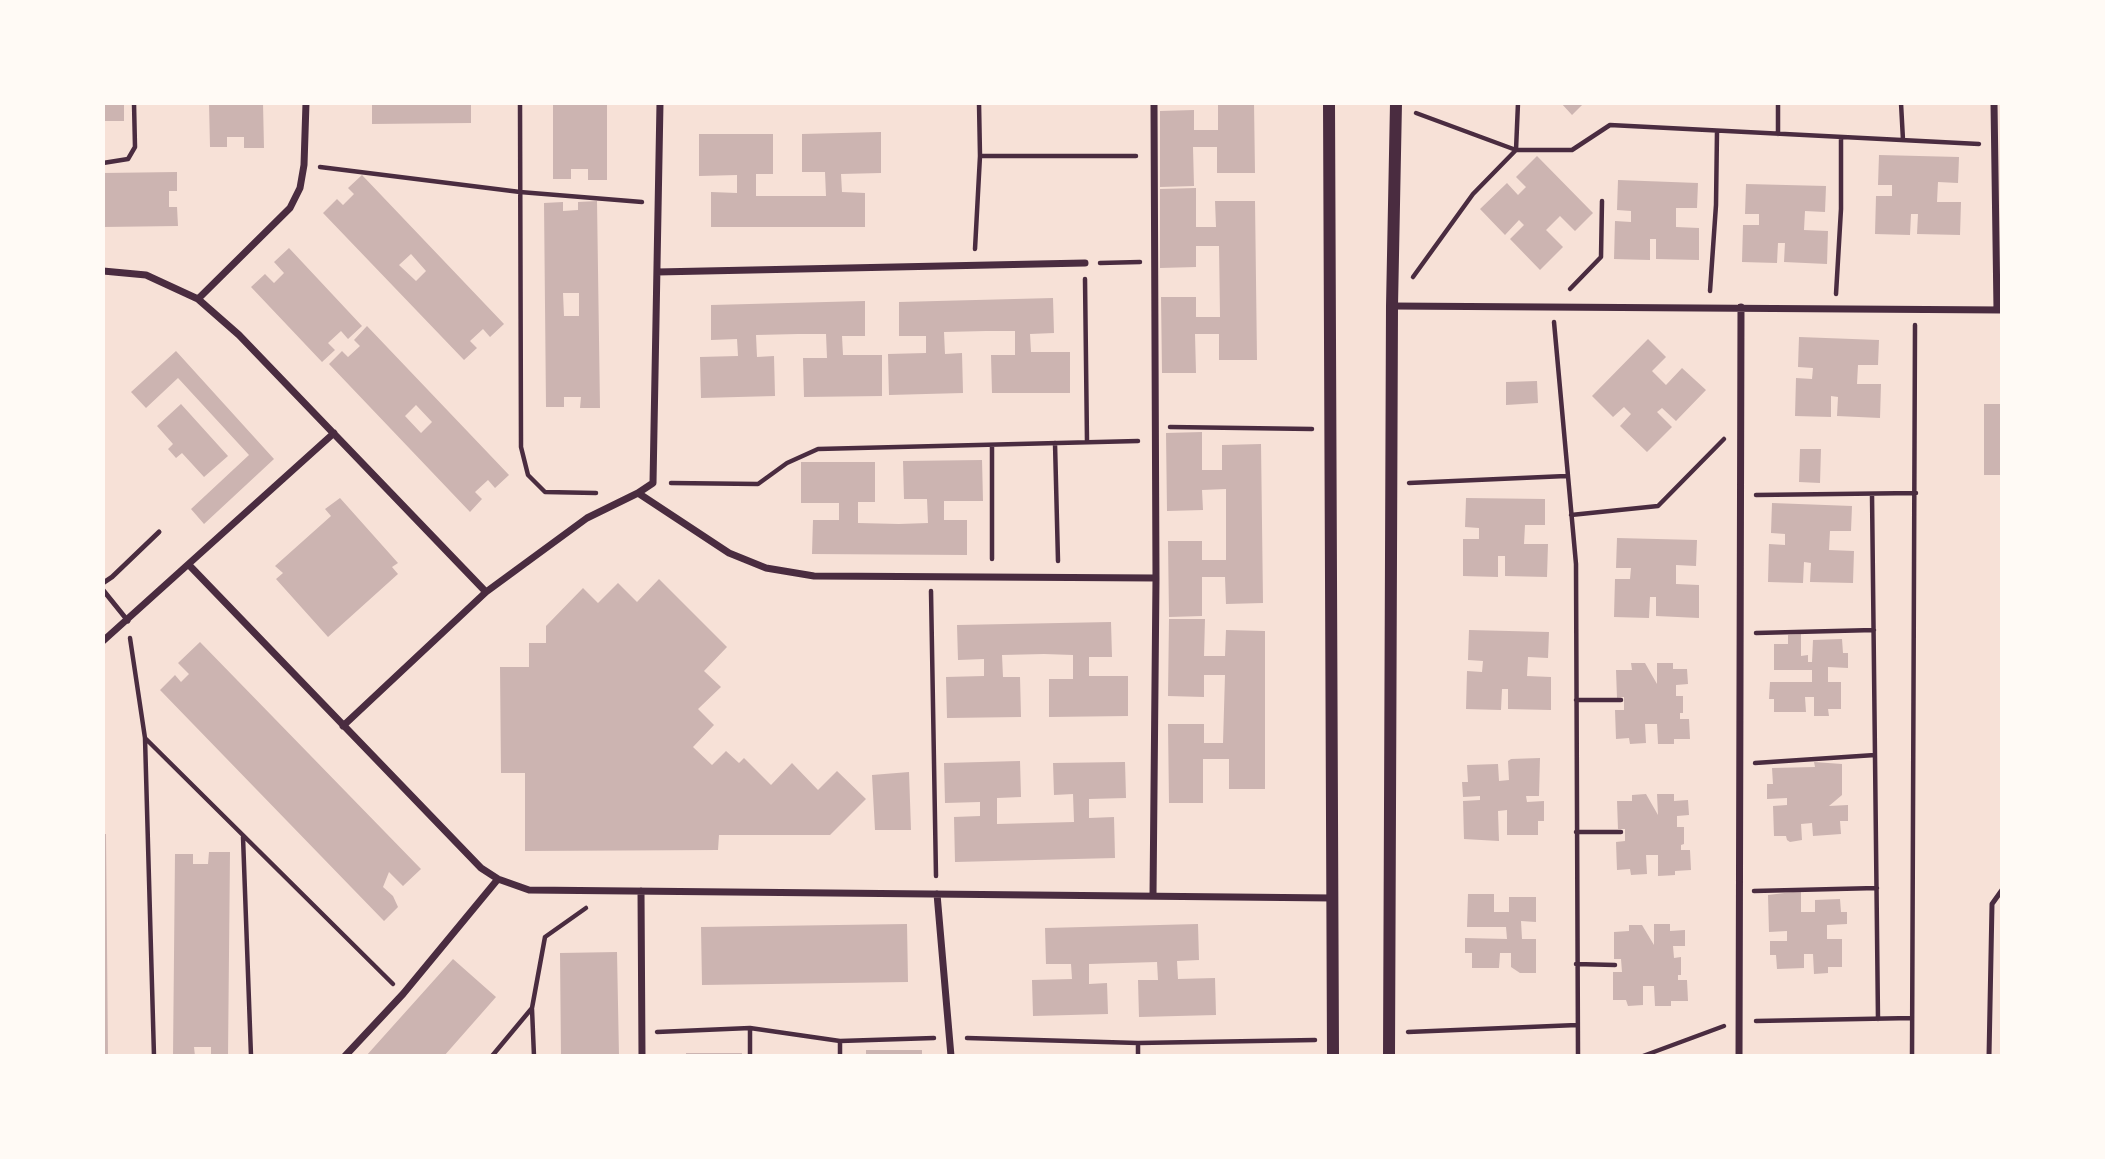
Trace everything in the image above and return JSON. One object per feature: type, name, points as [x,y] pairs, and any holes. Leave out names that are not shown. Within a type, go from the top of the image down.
[{"type":"street","points":[[198,299],[290,208],[300,188],[304,166],[306,103]]},
{"type":"street","points":[[343,726],[486,592],[587,518],[638,494],[653,483],[660,103]]},
{"type":"street","points":[[1153,896],[1156,578],[1154,103]]},
{"type":"street","points":[[1329,103],[1333,1056]]},
{"type":"street","points":[[1392,306],[1999,310],[1994,103]]},
{"type":"street","points":[[1390,1056],[1392,306],[1396,104]]},
{"type":"street","points":[[657,272],[1085,263]]},
{"type":"street","points":[[103,271],[146,275],[198,299],[239,335],[486,592]]},
{"type":"street","points":[[1739,1056],[1741,307]]},
{"type":"street","points":[[103,641],[334,433]]},
{"type":"street","points":[[638,494],[729,554],[766,568],[814,576],[1156,578]]},
{"type":"street","points":[[189,565],[465,853],[498,879],[529,890],[1333,898]]},
{"type":"street","points":[[345,1056],[403,994],[498,879]]},
{"type":"street","points":[[641,891],[642,1056]]},
{"type":"street","points":[[937,894],[951,1056]]},
{"type":"lane","points":[[103,583],[112,578],[159,532]]},
{"type":"lane","points":[[103,590],[128,621]]},
{"type":"lane","points":[[1990,1056],[1992,904],[2002,890]]},
{"type":"path","points":[[103,163],[128,159],[135,146],[134,103]]},
{"type":"path","points":[[520,103],[521,447],[528,475],[545,492],[598,493]]},
{"type":"path","points":[[974,265],[980,156],[979,103]]},
{"type":"path","points":[[1392,306],[1473,194],[1516,150],[1518,103]]},
{"type":"path","points":[[1778,103],[1778,134]]},
{"type":"path","points":[[1901,103],[1903,140]]},
{"type":"path","points":[[1396,104],[1516,150],[1572,150],[1610,125],[1994,144]]},
{"type":"path","points":[[1709,307],[1716,205],[1717,131]]},
{"type":"path","points":[[1836,309],[1841,137]]},
{"type":"path","points":[[980,156],[1154,156]]},
{"type":"path","points":[[304,166],[520,192],[660,203]]},
{"type":"path","points":[[1577,1056],[1576,564],[1553,307],[1601,257],[1602,201]]},
{"type":"path","points":[[1087,442],[1085,263],[1155,261]]},
{"type":"path","points":[[1912,1056],[1915,310]]},
{"type":"path","points":[[1571,515],[1658,506],[1742,421]]},
{"type":"path","points":[[1156,427],[1332,429]]},
{"type":"path","points":[[653,483],[758,484],[787,463],[818,449],[1156,440]]},
{"type":"path","points":[[1055,443],[1058,578]]},
{"type":"path","points":[[992,445],[992,577]]},
{"type":"path","points":[[1391,484],[1566,475]]},
{"type":"path","points":[[1741,496],[1916,493]]},
{"type":"path","points":[[1872,494],[1878,1018]]},
{"type":"path","points":[[931,576],[937,894]]},
{"type":"path","points":[[128,621],[145,738],[154,1056]]},
{"type":"path","points":[[1741,634],[1874,630]]},
{"type":"path","points":[[1576,700],[1621,700]]},
{"type":"path","points":[[145,738],[403,994]]},
{"type":"path","points":[[1740,764],[1875,755]]},
{"type":"path","points":[[1576,832],[1621,832]]},
{"type":"path","points":[[243,836],[251,1056]]},
{"type":"path","points":[[1740,891],[1877,888]]},
{"type":"path","points":[[534,1056],[531,1008],[545,937],[611,891]]},
{"type":"path","points":[[1576,964],[1615,965]]},
{"type":"path","points":[[492,1056],[531,1008]]},
{"type":"path","points":[[1643,1056],[1739,1021],[1912,1018]]},
{"type":"path","points":[[1390,1033],[1577,1026]]},
{"type":"path","points":[[642,1032],[750,1028],[840,1041],[951,1038],[1138,1043],[1333,1040]]},
{"type":"path","points":[[750,1028],[750,1056]]},
{"type":"path","points":[[840,1041],[840,1056]]},
{"type":"path","points":[[1138,1043],[1138,1056]]},
{"type":"building","points":[[103,103],[124,103],[124,121],[105,121]]},
{"type":"building","points":[[209,103],[263,103],[264,148],[244,148],[244,137],[227,137],[227,147],[210,147]]},
{"type":"building","points":[[553,103],[607,103],[607,180],[588,180],[588,169],[571,169],[571,179],[553,179]]},
{"type":"building","points":[[1218,103],[1254,103],[1255,173],[1217,173],[1217,147],[1193,147],[1194,186],[1160,187],[1160,111],[1194,110],[1194,130],[1218,130]]},
{"type":"building","points":[[1561,103],[1584,103],[1572,115]]},
{"type":"building","points":[[372,104],[471,104],[471,123],[372,124]]},
{"type":"building","points":[[881,132],[881,173],[841,174],[842,192],[865,193],[865,227],[711,227],[711,192],[737,193],[737,175],[699,176],[699,134],[773,134],[773,174],[756,174],[756,196],[826,196],[825,172],[802,172],[802,134]]},
{"type":"building","points":[[1879,155],[1959,157],[1958,183],[1938,182],[1937,202],[1961,202],[1960,235],[1917,234],[1918,214],[1911,214],[1910,235],[1875,234],[1876,196],[1892,196],[1892,185],[1878,185]]},
{"type":"building","points":[[1537,156],[1593,213],[1575,231],[1560,216],[1546,230],[1563,247],[1540,270],[1510,239],[1524,225],[1519,220],[1505,235],[1480,209],[1507,183],[1518,195],[1526,187],[1516,177]]},
{"type":"building","points":[[177,172],[177,191],[169,191],[169,207],[177,207],[178,226],[103,227],[103,173]]},
{"type":"building","points":[[362,175],[504,324],[490,337],[483,329],[470,341],[477,348],[464,360],[323,213],[337,199],[343,205],[354,194],[348,188]],"holes":[[[411,254],[426,271],[416,281],[399,265]]]},
{"type":"building","points":[[1618,180],[1698,183],[1697,208],[1676,208],[1676,227],[1699,228],[1699,260],[1656,259],[1656,239],[1650,239],[1650,260],[1614,259],[1615,221],[1631,222],[1631,211],[1617,210]]},
{"type":"building","points":[[1746,184],[1826,186],[1825,212],[1805,211],[1804,230],[1828,231],[1827,264],[1784,262],[1785,243],[1778,243],[1777,263],[1742,262],[1743,225],[1759,225],[1759,214],[1745,214]]},
{"type":"building","points":[[1196,188],[1196,227],[1216,227],[1215,201],[1255,201],[1257,360],[1219,360],[1219,334],[1195,334],[1196,373],[1162,373],[1161,297],[1196,297],[1196,317],[1220,317],[1219,246],[1196,246],[1196,267],[1160,268],[1160,189]]},
{"type":"building","points":[[597,201],[600,408],[580,408],[581,397],[564,397],[564,407],[546,407],[544,203],[563,202],[563,211],[578,210],[578,202]],"holes":[[[563,293],[579,293],[579,316],[564,316]]]},
{"type":"building","points":[[289,248],[362,326],[348,339],[341,331],[328,343],[335,350],[322,362],[251,287],[265,274],[274,283],[284,273],[274,262]]},
{"type":"building","points":[[1053,298],[1054,333],[1030,334],[1031,352],[1070,352],[1070,393],[992,393],[991,355],[1015,355],[1015,331],[986,331],[944,332],[945,354],[962,353],[963,393],[889,395],[888,354],[926,353],[926,336],[899,336],[899,302]]},
{"type":"building","points":[[865,301],[865,336],[842,336],[843,355],[882,355],[882,396],[804,397],[803,358],[827,358],[826,334],[798,334],[756,335],[757,357],[774,356],[775,396],[701,398],[700,357],[738,356],[737,339],[711,340],[711,305]]},
{"type":"building","points":[[367,326],[509,475],[495,488],[488,480],[475,492],[482,499],[470,512],[329,364],[342,351],[348,357],[360,346],[354,340]],"holes":[[[416,405],[432,422],[421,433],[405,416]]]},
{"type":"building","points":[[1799,337],[1879,340],[1878,365],[1858,365],[1857,384],[1881,384],[1880,418],[1837,416],[1838,397],[1831,396],[1831,417],[1795,416],[1796,378],[1812,379],[1813,368],[1798,367]]},
{"type":"building","points":[[1648,339],[1666,357],[1652,371],[1666,385],[1682,368],[1706,390],[1676,421],[1662,408],[1657,412],[1672,427],[1647,452],[1620,426],[1631,414],[1624,407],[1613,417],[1592,396]]},
{"type":"building","points":[[176,351],[274,459],[204,524],[191,509],[249,455],[178,378],[146,408],[131,392]]},
{"type":"building","points":[[1537,381],[1538,403],[1506,405],[1506,382]]},
{"type":"building","points":[[181,404],[228,456],[204,477],[182,453],[176,458],[168,449],[173,444],[157,426]]},
{"type":"building","points":[[1984,404],[2002,404],[2002,475],[1984,475]]},
{"type":"building","points":[[1202,432],[1202,470],[1222,470],[1222,445],[1261,444],[1263,603],[1226,604],[1225,577],[1202,577],[1202,616],[1169,617],[1168,541],[1202,541],[1202,560],[1226,560],[1226,489],[1202,490],[1203,510],[1167,511],[1166,433]]},
{"type":"building","points":[[1800,449],[1821,449],[1820,483],[1799,482]]},
{"type":"building","points":[[982,460],[983,501],[944,501],[944,520],[967,520],[967,555],[812,554],[813,520],[839,520],[839,503],[801,503],[801,462],[875,462],[875,502],[858,502],[858,523],[899,524],[928,523],[927,499],[904,499],[903,461]]},
{"type":"building","points":[[340,498],[398,563],[392,567],[398,574],[328,637],[276,579],[283,573],[275,566],[331,516],[325,509]]},
{"type":"building","points":[[1466,498],[1545,499],[1545,525],[1525,525],[1524,544],[1548,544],[1547,577],[1505,576],[1505,556],[1498,556],[1498,577],[1463,576],[1463,539],[1479,539],[1479,528],[1465,527]]},
{"type":"building","points":[[1772,503],[1852,506],[1851,531],[1830,531],[1829,550],[1854,551],[1853,583],[1810,582],[1811,563],[1804,562],[1803,583],[1768,582],[1769,544],[1785,545],[1785,534],[1771,533]]},
{"type":"building","points":[[1617,538],[1697,540],[1696,566],[1676,565],[1676,584],[1699,585],[1699,618],[1656,616],[1656,597],[1650,597],[1649,618],[1614,617],[1615,579],[1630,579],[1631,568],[1616,568]]},
{"type":"building","points":[[659,579],[727,647],[704,671],[721,687],[698,709],[714,725],[693,747],[712,765],[726,751],[739,763],[744,758],[771,785],[792,763],[818,790],[837,771],[866,799],[830,835],[719,835],[718,850],[525,851],[525,773],[501,773],[500,667],[529,667],[529,643],[546,643],[546,626],[583,588],[598,603],[618,583],[637,602]]},
{"type":"building","points":[[1169,619],[1205,619],[1204,656],[1225,656],[1226,630],[1265,631],[1265,789],[1229,789],[1229,759],[1203,759],[1203,803],[1169,803],[1168,724],[1204,724],[1204,743],[1223,743],[1225,675],[1204,675],[1204,697],[1168,696]]},
{"type":"building","points":[[1111,622],[1112,657],[1089,657],[1089,676],[1128,676],[1128,716],[1049,717],[1049,679],[1073,679],[1073,655],[1044,654],[1002,655],[1003,677],[1020,677],[1021,717],[947,718],[946,677],[984,676],[984,659],[958,660],[957,625]]},
{"type":"building","points":[[1469,630],[1549,632],[1548,658],[1528,657],[1527,676],[1551,677],[1551,710],[1508,709],[1508,689],[1502,689],[1501,710],[1466,709],[1467,671],[1482,672],[1483,661],[1468,660]]},
{"type":"building","points":[[1801,634],[1801,656],[1808,655],[1808,662],[1812,662],[1813,640],[1842,639],[1843,653],[1848,653],[1848,668],[1828,667],[1828,682],[1841,682],[1841,709],[1828,709],[1829,716],[1814,716],[1814,697],[1805,697],[1806,712],[1774,712],[1774,699],[1769,699],[1770,682],[1812,682],[1812,670],[1774,670],[1774,644],[1788,644],[1788,635]]},
{"type":"building","points":[[200,642],[421,869],[403,886],[389,872],[383,887],[393,896],[398,907],[384,921],[160,690],[175,675],[181,682],[189,674],[178,663]]},
{"type":"building","points":[[1631,663],[1645,663],[1657,684],[1657,663],[1673,663],[1673,669],[1687,669],[1688,684],[1676,685],[1676,696],[1683,696],[1683,713],[1680,713],[1680,719],[1689,719],[1690,739],[1674,739],[1674,744],[1658,744],[1657,724],[1645,724],[1646,743],[1630,744],[1629,738],[1616,739],[1615,710],[1624,710],[1624,697],[1617,698],[1616,670],[1632,670]]},
{"type":"building","points":[[1540,758],[1539,796],[1526,796],[1527,802],[1544,801],[1544,821],[1538,821],[1538,835],[1507,835],[1507,810],[1498,811],[1499,841],[1464,839],[1463,801],[1480,800],[1480,796],[1463,797],[1462,782],[1468,782],[1467,765],[1498,764],[1499,781],[1509,780],[1508,761],[1511,759]]},
{"type":"building","points":[[1020,761],[1021,797],[997,798],[997,824],[1074,822],[1073,794],[1054,795],[1053,763],[1125,762],[1126,798],[1089,799],[1089,818],[1114,817],[1115,858],[955,862],[954,817],[980,816],[980,802],[945,803],[944,763]]},
{"type":"building","points":[[1814,762],[1842,764],[1842,795],[1829,806],[1848,805],[1848,821],[1840,821],[1841,834],[1813,836],[1812,823],[1801,824],[1802,840],[1790,842],[1786,836],[1774,836],[1773,806],[1787,805],[1787,798],[1767,799],[1767,784],[1773,784],[1772,768],[1815,767]]},
{"type":"building","points":[[909,772],[911,830],[875,830],[872,775]]},
{"type":"building","points":[[1646,794],[1658,815],[1657,794],[1674,794],[1674,801],[1688,800],[1689,815],[1677,816],[1677,827],[1684,827],[1684,844],[1681,845],[1681,850],[1690,850],[1691,870],[1658,876],[1658,855],[1646,855],[1647,874],[1631,875],[1630,869],[1617,870],[1616,842],[1625,841],[1625,829],[1618,829],[1617,801],[1632,801],[1632,795]]},
{"type":"building","points":[[103,834],[106,834],[108,1056],[103,1056]]},
{"type":"building","points":[[209,852],[230,852],[228,1056],[211,1056],[211,1047],[194,1047],[195,1056],[173,1056],[175,854],[193,854],[193,864],[208,864]]},
{"type":"building","points":[[1801,891],[1801,912],[1815,912],[1815,900],[1840,899],[1841,912],[1847,912],[1847,924],[1827,925],[1827,939],[1842,939],[1842,967],[1828,967],[1828,973],[1814,974],[1813,954],[1804,954],[1804,968],[1777,969],[1776,955],[1770,955],[1770,941],[1787,941],[1787,931],[1769,932],[1768,895]]},
{"type":"building","points":[[1468,894],[1494,894],[1494,912],[1509,912],[1509,897],[1536,897],[1536,922],[1521,921],[1522,939],[1536,939],[1536,973],[1520,973],[1511,967],[1511,953],[1500,953],[1499,968],[1472,968],[1472,953],[1465,953],[1465,938],[1507,939],[1506,927],[1467,927]]},
{"type":"building","points":[[907,924],[908,982],[702,985],[701,927]]},
{"type":"building","points":[[1198,924],[1199,960],[1177,961],[1178,979],[1215,978],[1216,1015],[1139,1017],[1138,980],[1158,980],[1157,962],[1089,964],[1089,984],[1107,983],[1108,1014],[1033,1016],[1032,980],[1072,979],[1071,964],[1046,964],[1045,928]]},
{"type":"building","points":[[1654,924],[1670,924],[1670,931],[1685,930],[1685,946],[1673,946],[1674,958],[1681,957],[1681,975],[1678,975],[1678,980],[1687,980],[1688,1001],[1671,1001],[1671,1006],[1655,1006],[1654,986],[1643,986],[1643,1005],[1628,1006],[1626,1000],[1613,1000],[1613,972],[1622,972],[1621,959],[1614,959],[1614,932],[1629,931],[1629,925],[1642,925],[1654,945]]},
{"type":"building","points":[[617,952],[619,1056],[561,1056],[560,953]]},
{"type":"building","points":[[453,959],[496,997],[444,1056],[366,1056]]},
{"type":"building","points":[[866,1050],[922,1050],[922,1056],[866,1056]]},
{"type":"building","points":[[686,1053],[742,1053],[742,1056],[686,1056]]}]
